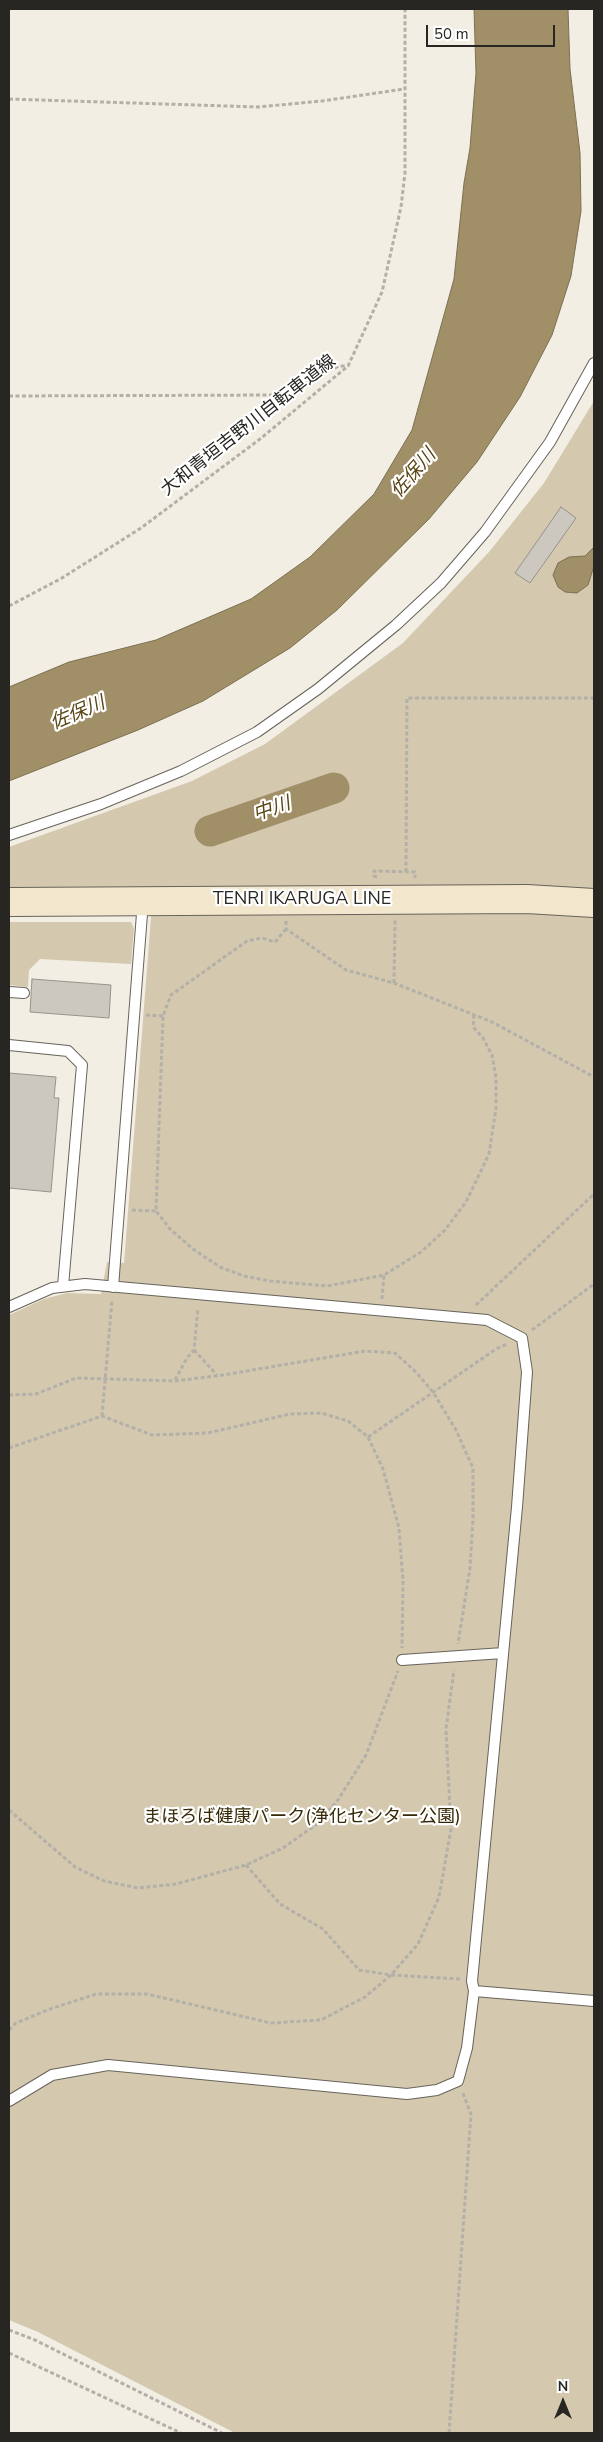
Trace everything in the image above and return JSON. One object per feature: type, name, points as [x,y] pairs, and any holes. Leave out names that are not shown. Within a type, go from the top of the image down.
[{"type":"main road","name":"TENRI IKARUGA LINE","points":[[9,902],[536,899],[594,903]]},
{"type":"lane","points":[[9,836],[101,804],[181,771],[257,732],[318,688],[416,607],[441,583],[485,532],[550,442],[594,363]]},
{"type":"lane","points":[[113,1287],[143,900]]},
{"type":"lane","points":[[9,992],[24,994]]},
{"type":"lane","points":[[9,1045],[68,1051],[82,1065],[62,1286]]},
{"type":"lane","points":[[9,1307],[52,1288],[85,1284],[487,1320],[522,1338],[527,1372],[467,2048],[458,2081],[437,2090],[406,2094],[108,2065],[52,2075],[9,2101]]},
{"type":"lane","points":[[402,1660],[455,1658],[503,1653]]},
{"type":"lane","points":[[473,1986],[594,2001]]},
{"type":"path","name":"大和青垣吉野川自転車道線","points":[[9,606],[62,578],[141,528],[260,439],[348,366],[382,292],[396,234],[405,173],[405,9]]},
{"type":"path","points":[[9,99],[258,107],[322,101],[404,89]]},
{"type":"path","points":[[9,396],[276,395],[340,366],[348,366]]},
{"type":"path","points":[[406,872],[407,698],[594,698]]},
{"type":"path","points":[[374,871],[415,872]]},
{"type":"path","points":[[394,983],[395,915]]},
{"type":"path","points":[[286,916],[286,928],[275,942],[262,938],[247,940],[171,996],[163,1016],[156,1211],[170,1229],[193,1249],[220,1267],[244,1276],[327,1286],[384,1274],[421,1252],[445,1230],[466,1202],[489,1154],[496,1108],[496,1078],[492,1055],[483,1038],[473,1027],[474,1014]]},
{"type":"path","points":[[286,928],[346,970],[394,983],[474,1014],[594,1077]]},
{"type":"path","points":[[462,1318],[594,1194]]},
{"type":"path","points":[[119,1210],[156,1211]]},
{"type":"path","points":[[381,1310],[384,1274]]},
{"type":"path","points":[[368,1436],[496,1349],[522,1338],[594,1284]]},
{"type":"path","points":[[102,1416],[113,1287]]},
{"type":"path","points":[[175,1381],[187,1358],[194,1350],[200,1294]]},
{"type":"path","points":[[194,1350],[218,1376]]},
{"type":"path","points":[[9,1395],[36,1394],[76,1378],[175,1381],[218,1376],[365,1350],[394,1353],[416,1372],[433,1392],[456,1430],[473,1468],[473,1519],[470,1568],[455,1658],[446,1729],[451,1829],[438,1898],[418,1944],[391,1975],[365,1997],[321,2020],[271,2023],[147,1994],[96,1994],[50,2009],[16,2023],[9,2030]]},
{"type":"path","points":[[9,1448],[102,1416],[152,1435],[208,1432],[290,1414],[321,1414],[348,1421],[368,1436],[384,1469],[399,1528],[403,1581],[402,1660],[366,1755],[338,1800],[317,1824],[283,1848],[246,1865],[176,1884],[138,1888],[104,1881],[74,1867],[9,1810]]},
{"type":"path","points":[[246,1865],[280,1904],[323,1929],[359,1970],[473,1986]]},
{"type":"path","points":[[449,2433],[471,2114],[458,2081]]},
{"type":"path","points":[[9,2330],[35,2340],[222,2433]]},
{"type":"path","points":[[9,2353],[181,2433]]},
{"type":"green space","name":"まほろば健康パーク(浄化センター公園)","points":[[594,401],[594,2433],[235,2433],[38,2332],[9,2320],[9,1315],[44,1299],[67,1293],[101,1294],[107,1262],[124,1263],[153,892],[9,894],[9,847],[192,781],[265,744],[403,643],[489,552],[544,483]]},
{"type":"green space","points":[[9,922],[131,922],[134,929],[131,964],[40,959],[29,970],[28,987],[9,985]]},
{"type":"water","name":"佐保川","points":[[474,9],[568,9],[570,69],[580,153],[581,211],[571,276],[552,335],[520,397],[477,462],[429,519],[337,610],[290,648],[203,701],[138,730],[9,781],[9,687],[69,662],[156,640],[251,599],[310,557],[374,494],[412,430],[454,279],[464,183],[470,148],[476,73]]},
{"type":"water","points":[[594,547],[594,566],[588,585],[577,593],[565,592],[558,587],[553,575],[558,563],[569,557],[585,556]]},
{"type":"building","points":[[561,507],[576,518],[530,583],[515,573]]},
{"type":"building","points":[[32,979],[111,985],[109,1018],[30,1012]]},
{"type":"building","points":[[9,1073],[56,1077],[54,1098],[59,1098],[51,1192],[9,1188]]},
{"type":"waterway","name":"中川","points":[[210,831],[334,788]]}]
